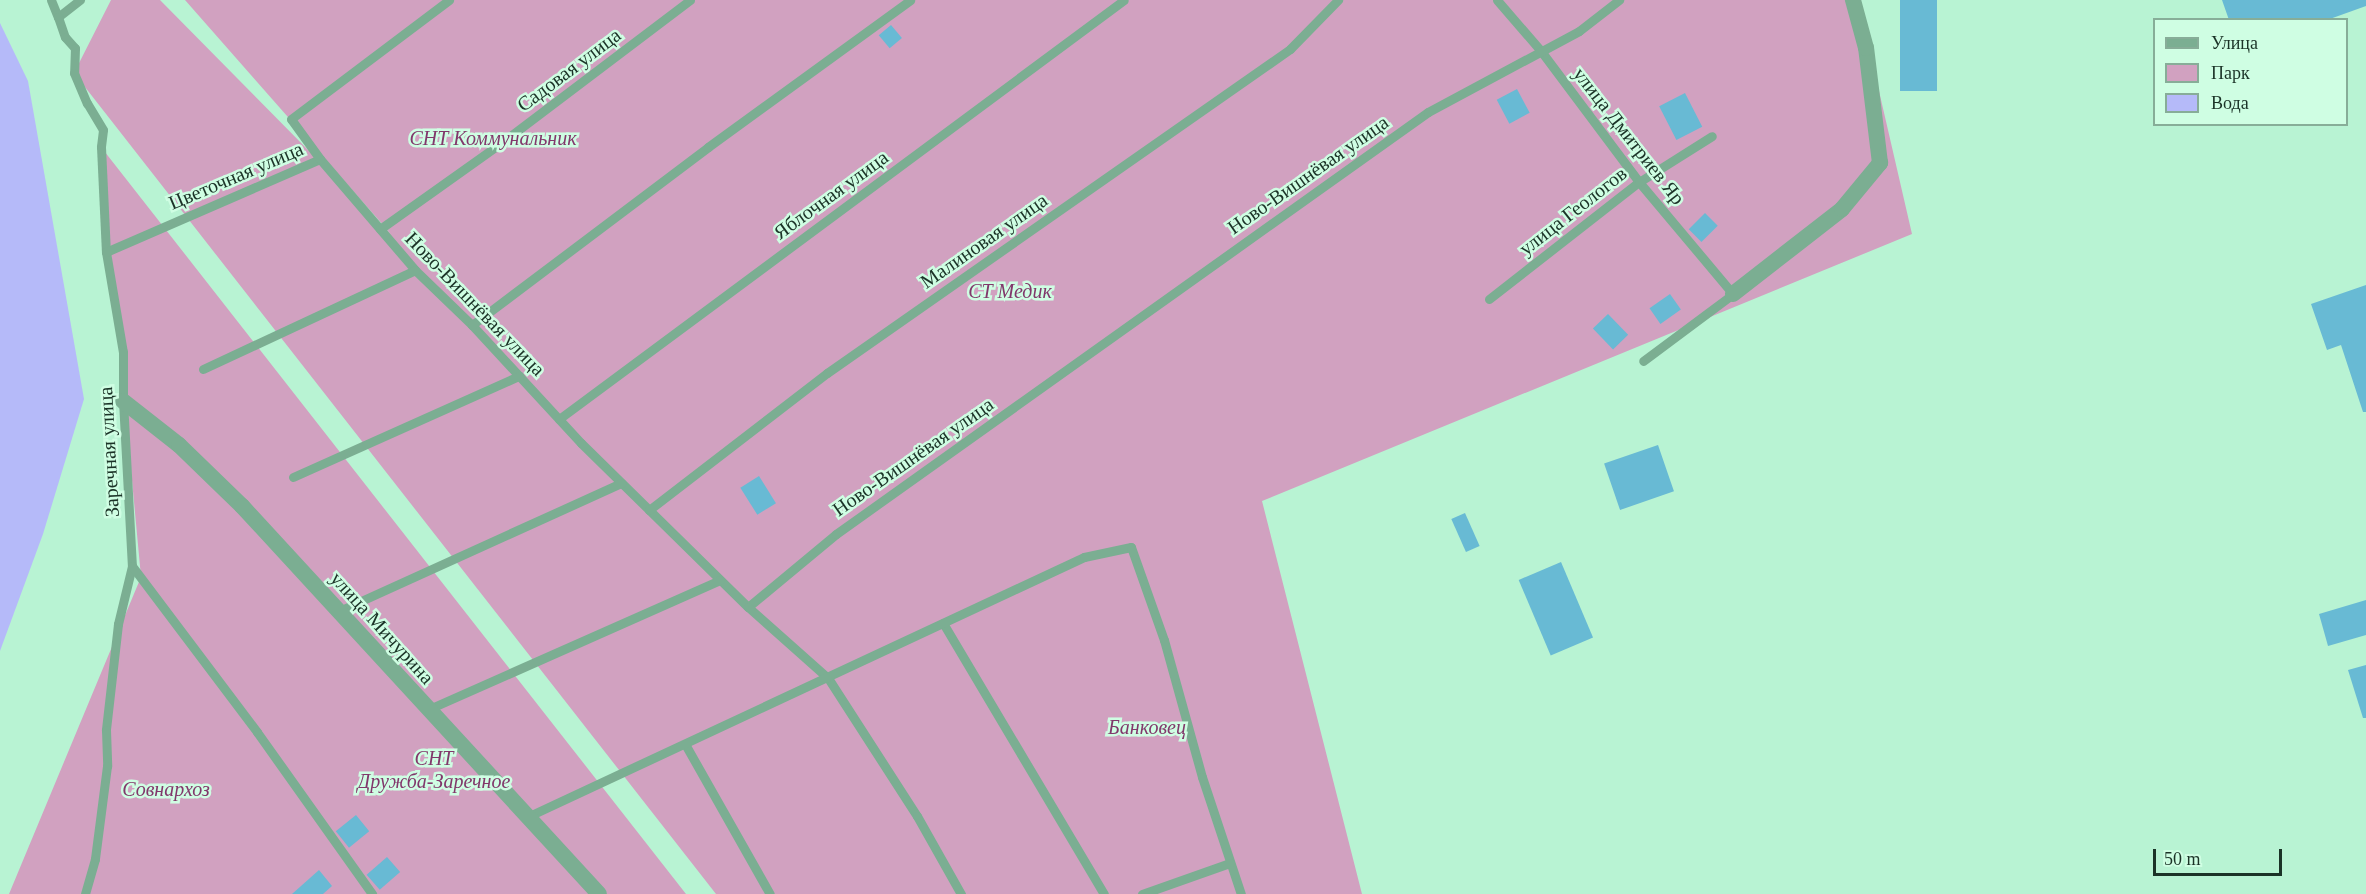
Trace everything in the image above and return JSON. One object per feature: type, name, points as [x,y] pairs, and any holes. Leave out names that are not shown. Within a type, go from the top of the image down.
[{"type":"street","points":[[1733,294],[1842,209],[1880,163],[1866,48],[1853,0]]},
{"type":"street","name":"улица Мичурина","points":[[123,401],[179,445],[226,490],[599,894]]},
{"type":"lane","name":"Заречная улица","points":[[51,0],[65,37],[75,48],[74,73],[87,103],[103,130],[101,147],[106,252],[123,352],[123,401],[132,566],[118,624],[106,730],[108,766],[95,859],[85,894]]},
{"type":"lane","points":[[58,17],[80,0]]},
{"type":"lane","name":"Цветочная улица","points":[[106,252],[320,159],[291,119],[449,0]]},
{"type":"lane","name":"Садовая улица","points":[[380,229],[497,146],[690,0]]},
{"type":"lane","points":[[472,325],[708,147],[910,0]]},
{"type":"lane","name":"Яблочная улица","points":[[559,419],[1124,0]]},
{"type":"lane","name":"Малиновая улица","points":[[649,510],[827,373],[1290,49],[1338,0]]},
{"type":"lane","name":"улица Дмитриев Яр","points":[[1497,0],[1541,51],[1639,183],[1733,294]]},
{"type":"lane","name":"Ново-Вишнёвая улица","points":[[320,159],[415,270],[472,325],[621,483],[748,607],[836,534],[1428,112],[1579,32],[1619,0]]},
{"type":"lane","name":"улица Геологов","points":[[1489,298],[1639,183],[1712,136]]},
{"type":"lane","points":[[203,369],[415,270]]},
{"type":"lane","points":[[1642,362],[1733,294]]},
{"type":"lane","points":[[293,477],[519,376]]},
{"type":"lane","points":[[339,611],[621,483]]},
{"type":"lane","points":[[527,817],[1084,557],[1131,547],[1164,640],[1202,777],[1241,894]]},
{"type":"lane","points":[[132,566],[257,732],[372,894]]},
{"type":"lane","points":[[429,709],[720,580]]},
{"type":"lane","points":[[748,607],[828,678],[917,816],[962,894]]},
{"type":"lane","points":[[943,623],[1104,894]]},
{"type":"lane","points":[[685,744],[770,894]]},
{"type":"lane","points":[[1142,894],[1230,863]]},
{"type":"green space","points":[[111,0],[160,0],[391,234],[185,0],[1858,0],[1912,234],[1262,501],[1362,894],[716,894],[74,73]]},
{"type":"green space","name":"СНТ Дружба-Заречное","points":[[101,147],[686,894],[9,894],[141,577]]},
{"type":"water","points":[[0,23],[28,81],[84,399],[43,534],[0,651]]},
{"type":"building","points":[[1900,0],[1937,0],[1937,91],[1900,91]]},
{"type":"building","points":[[2222,0],[2366,0],[2366,6],[2333,18],[2228,18]]},
{"type":"building","points":[[891,25],[902,38],[890,48],[879,35]]},
{"type":"building","points":[[1517,89],[1530,113],[1509,124],[1497,100]]},
{"type":"building","points":[[1685,93],[1702,127],[1676,140],[1659,106]]},
{"type":"building","points":[[1705,213],[1718,226],[1701,242],[1689,229]]},
{"type":"building","points":[[2366,285],[2366,412],[2363,412],[2341,345],[2327,350],[2311,304]]},
{"type":"building","points":[[1670,294],[1681,310],[1660,324],[1650,308]]},
{"type":"building","points":[[1608,314],[1628,335],[1613,349],[1593,329]]},
{"type":"building","points":[[1658,445],[1674,491],[1620,510],[1604,464]]},
{"type":"building","points":[[759,476],[776,503],[757,515],[740,488]]},
{"type":"building","points":[[1465,513],[1480,546],[1466,552],[1451,519]]},
{"type":"building","points":[[1561,562],[1593,637],[1551,655],[1519,580]]},
{"type":"building","points":[[2366,600],[2366,635],[2328,646],[2319,614]]},
{"type":"building","points":[[2366,665],[2366,718],[2363,718],[2348,670]]},
{"type":"building","points":[[356,815],[369,831],[349,848],[336,831]]},
{"type":"building","points":[[387,857],[400,872],[380,890],[367,875]]},
{"type":"building","points":[[319,870],[332,886],[323,894],[292,894]]},
{"type":"park label","name":"СНТ Коммунальник","points":[[493,138]]},
{"type":"park label","name":"СТ Медик","points":[[1010,291]]},
{"type":"park label","name":"Банковец","points":[[1147,727]]},
{"type":"park label","name":"Совнархоз","points":[[166,789]]}]
